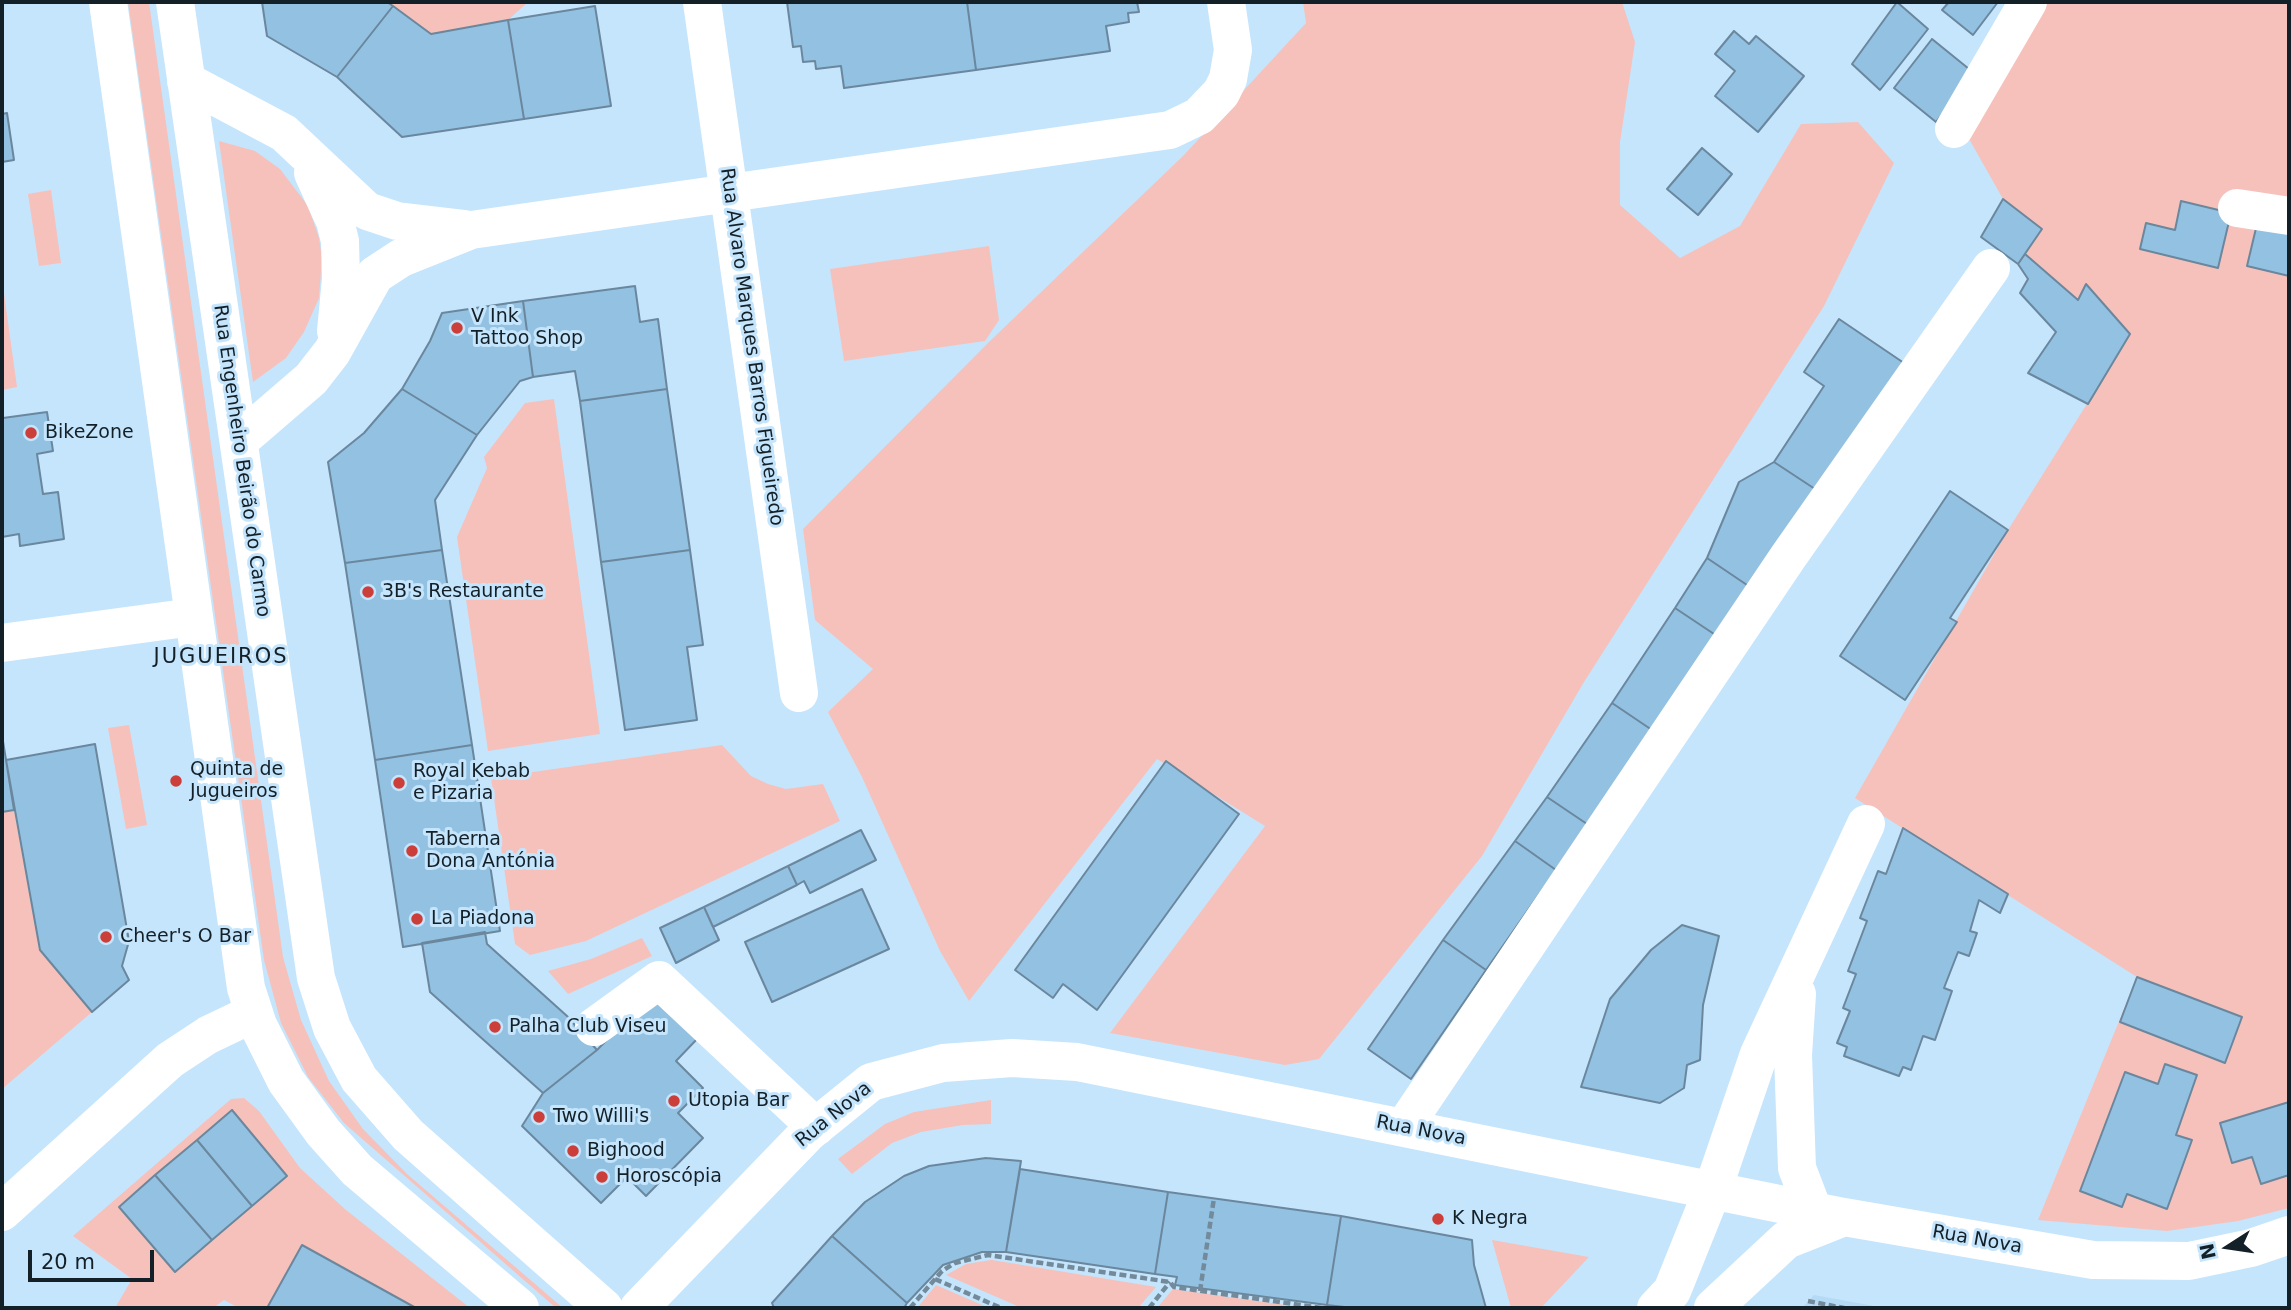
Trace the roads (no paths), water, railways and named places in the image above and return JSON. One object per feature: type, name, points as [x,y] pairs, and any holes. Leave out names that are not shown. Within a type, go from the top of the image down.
[{"type":"street","points":[[108,2],[239,950],[254,1013],[286,1081],[323,1132],[357,1170],[520,1308]]},
{"type":"street","name":"Rua Engenheiro Beirão do Carmo","points":[[175,2],[316,978],[332,1028],[359,1079],[408,1135],[604,1308]]},
{"type":"street","name":"Rua Alvaro Marques Barros Figueiredo","points":[[702,2],[799,693]]},
{"type":"street","points":[[186,82],[284,133],[367,211],[413,224],[471,230],[1154,134],[1199,116],[1221,93],[1228,79],[1233,50],[1226,2]]},
{"type":"street","points":[[1954,129],[2028,2]]},
{"type":"street","points":[[284,133],[310,166],[335,220],[340,242],[341,279],[337,330],[328,354],[311,379]]},
{"type":"street","points":[[2237,208],[2289,216]]},
{"type":"street","points":[[239,441],[311,379],[332,352],[370,283],[382,268],[471,230]]},
{"type":"street","points":[[1404,1127],[1788,557],[1992,268]]},
{"type":"street","points":[[2,643],[193,617]]},
{"type":"street","points":[[1656,1308],[1672,1291],[1713,1189],[1759,1054],[1866,824]]},
{"type":"street","points":[[1713,1308],[1786,1240],[1829,1213],[1797,1168],[1793,1107],[1794,1014],[1801,968]]},
{"type":"street","points":[[594,1027],[659,980],[816,1127]]},
{"type":"street","points":[[2,1212],[170,1060],[208,1035],[254,1013]]},
{"type":"street","name":"Rua Nova","points":[[639,1308],[816,1127],[871,1082],[943,1063],[1012,1058],[1077,1062],[1829,1213],[2093,1260],[2140,1263],[2189,1261],[2251,1248],[2289,1236]]},
{"type":"place","name":"V Ink Tattoo Shop","points":[[457,328]]},
{"type":"place","name":"BikeZone","points":[[31,433]]},
{"type":"place","name":"3B's Restaurante","points":[[368,592]]},
{"type":"place","name":"Quinta de Jugueiros","points":[[176,781]]},
{"type":"place","name":"Royal Kebab e Pizaria","points":[[399,783]]},
{"type":"place","name":"Taberna Dona Antónia","points":[[412,851]]},
{"type":"place","name":"La Piadona","points":[[417,919]]},
{"type":"place","name":"Cheer's O Bar","points":[[106,937]]},
{"type":"place","name":"Palha Club Viseu","points":[[495,1027]]},
{"type":"place","name":"Utopia Bar","points":[[674,1101]]},
{"type":"place","name":"Two Willi's","points":[[539,1117]]},
{"type":"place","name":"Bighood","points":[[573,1151]]},
{"type":"place","name":"Horoscópia","points":[[602,1177]]},
{"type":"place","name":"K Negra","points":[[1438,1219]]},
{"type":"district","name":"JUGUEIROS","points":[[221,658]]}]
